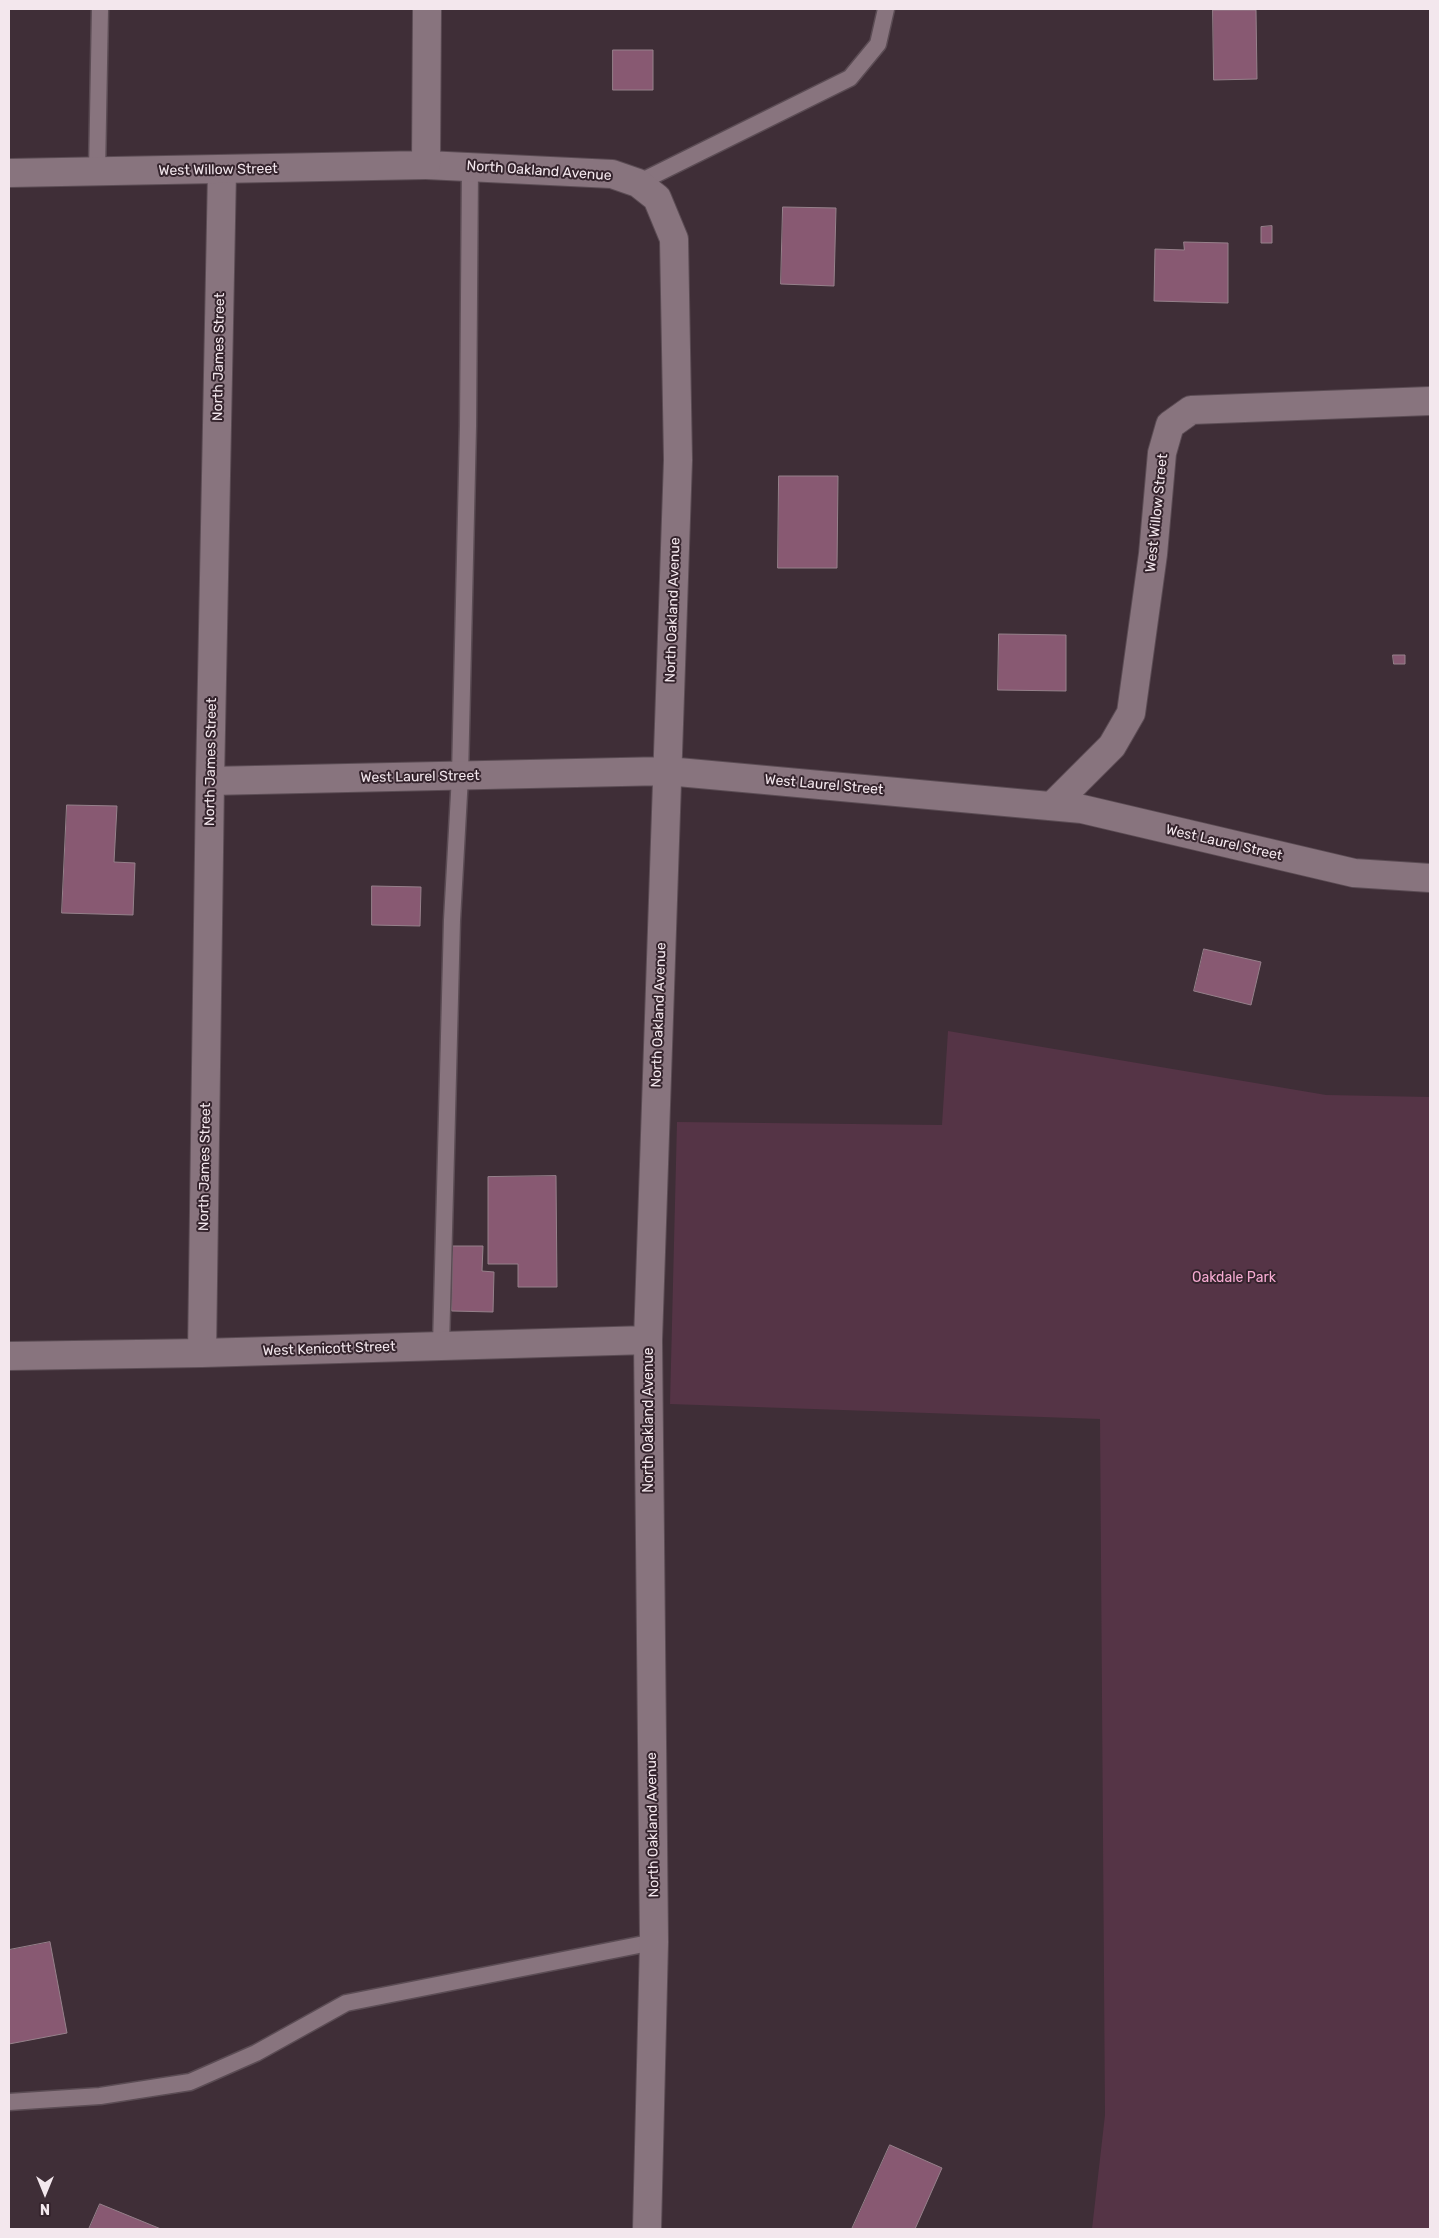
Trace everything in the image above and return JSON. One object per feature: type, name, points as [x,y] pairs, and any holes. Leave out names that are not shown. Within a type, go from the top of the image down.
[{"type":"street","points":[[426,165],[427,9]]},
{"type":"street","name":"West Willow Street","points":[[9,173],[222,171],[426,165]]},
{"type":"street","name":"North Oakland Avenue","points":[[426,165],[612,174],[638,183],[657,198],[674,239],[678,460],[648,1340],[654,1942],[647,2229]]},
{"type":"street","name":"North James Street","points":[[202,1353],[210,781],[222,171]]},
{"type":"street","name":"West Willow Street","points":[[1052,806],[1112,746],[1131,713],[1153,554],[1162,453],[1170,425],[1191,410],[1430,401]]},
{"type":"street","name":"West Laurel Street","points":[[210,781],[668,771],[1082,809],[1354,873],[1430,878]]},
{"type":"street","name":"West Kenicott Street","points":[[9,1356],[202,1353],[648,1340]]},
{"type":"lane","points":[[97,172],[100,9]]},
{"type":"lane","points":[[638,183],[850,78],[878,44],[886,9]]},
{"type":"lane","points":[[441,1346],[452,920],[460,776],[468,426],[470,167]]},
{"type":"lane","points":[[9,2102],[100,2096],[190,2082],[256,2053],[346,2003],[654,1942]]},
{"type":"green space","name":"Oakdale Park","points":[[948,1031],[1326,1095],[1430,1097],[1430,2229],[1092,2229],[1105,2115],[1100,1419],[670,1404],[677,1122],[942,1125]]},
{"type":"building","points":[[1213,10],[1256,10],[1257,79],[1214,80]]},
{"type":"building","points":[[613,50],[653,50],[653,90],[613,90]]},
{"type":"building","points":[[783,207],[836,208],[834,286],[781,284]]},
{"type":"building","points":[[1272,226],[1272,243],[1261,243],[1261,227]]},
{"type":"building","points":[[1184,242],[1228,243],[1228,303],[1154,301],[1155,249],[1184,250]]},
{"type":"building","points":[[779,476],[838,476],[837,568],[778,568]]},
{"type":"building","points":[[999,634],[1066,635],[1066,691],[998,690]]},
{"type":"building","points":[[1393,655],[1405,655],[1405,664],[1394,664]]},
{"type":"building","points":[[67,805],[117,806],[114,862],[135,863],[133,915],[62,913]]},
{"type":"building","points":[[372,886],[421,887],[420,926],[372,925]]},
{"type":"building","points":[[1204,949],[1261,962],[1251,1005],[1194,991]]},
{"type":"building","points":[[556,1176],[557,1287],[518,1287],[518,1264],[488,1264],[488,1177]]},
{"type":"building","points":[[453,1246],[483,1246],[482,1271],[494,1272],[493,1312],[452,1311]]},
{"type":"building","points":[[50,1942],[67,2033],[9,2044],[9,1950]]},
{"type":"building","points":[[890,2145],[942,2168],[915,2229],[852,2229]]},
{"type":"building","points":[[100,2204],[161,2229],[89,2229]]}]
